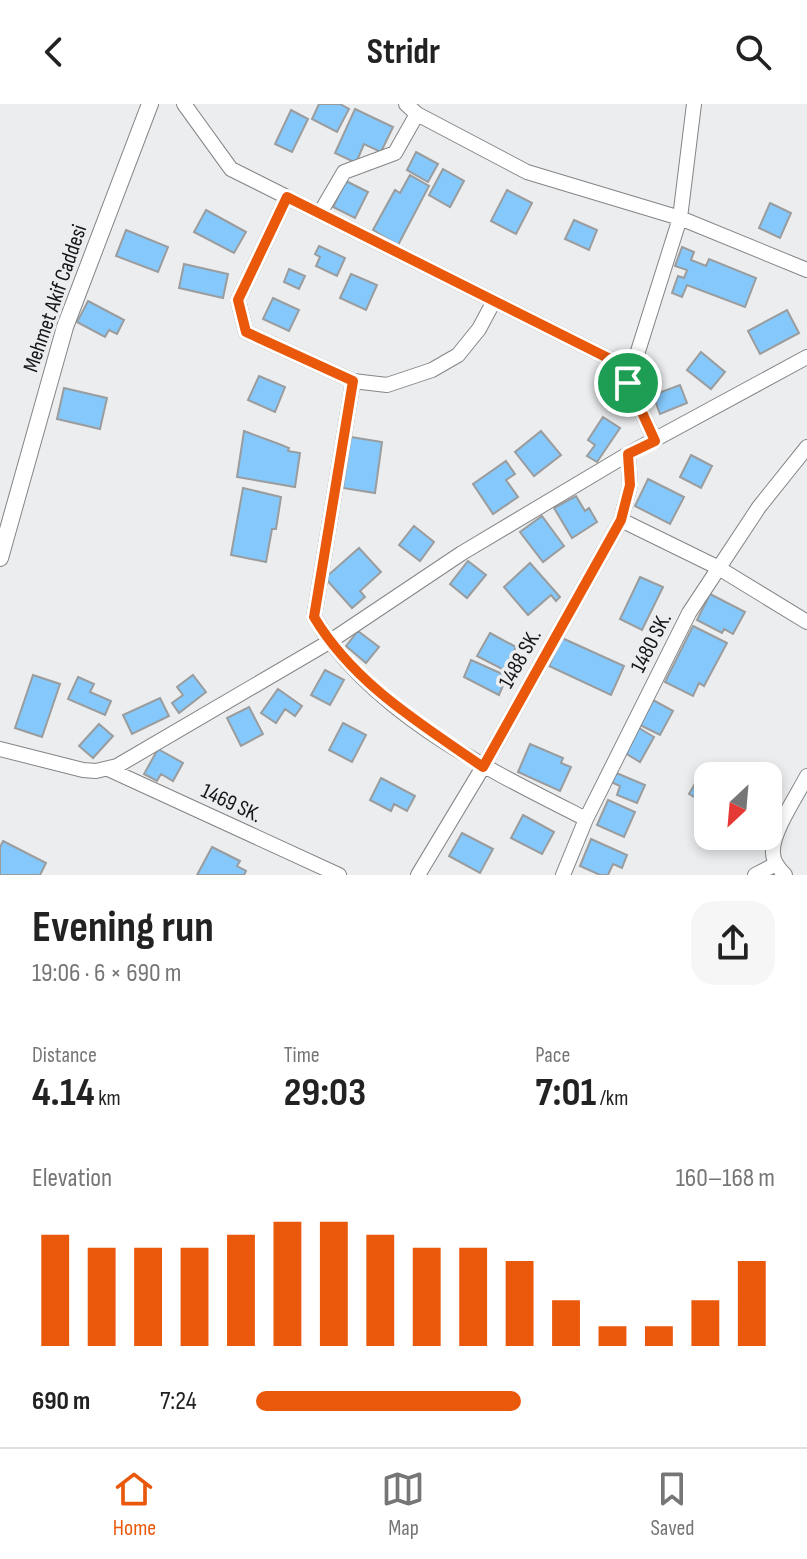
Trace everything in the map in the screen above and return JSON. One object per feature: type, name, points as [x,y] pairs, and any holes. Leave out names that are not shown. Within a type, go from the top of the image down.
[{"type":"street","name":"Mehmet Akif Caddesi","points":[[0,558],[65,327],[150,104]]},
{"type":"street","points":[[184,104],[231,169],[620,364],[655,441]]},
{"type":"street","points":[[628,383],[680,218],[694,104]]},
{"type":"street","points":[[320,213],[344,172],[395,153],[411,109],[527,172],[680,218],[807,270]]},
{"type":"street","points":[[287,197],[238,300],[246,332],[353,381],[387,385],[432,370],[458,355],[479,329],[494,301]]},
{"type":"street","points":[[792,266],[807,279]]},
{"type":"street","points":[[0,749],[83,770],[108,769],[329,642],[462,553],[628,454],[807,357]]},
{"type":"street","points":[[353,381],[314,617],[329,642],[383,697],[483,767],[586,819]]},
{"type":"street","name":"1480 SK.","points":[[563,875],[586,819],[689,613],[759,507],[807,447]]},
{"type":"street","name":"1488 SK.","points":[[418,875],[483,767],[621,520],[630,485],[628,454]]},
{"type":"street","points":[[621,520],[717,567],[807,622]]},
{"type":"street","name":"1469 SK.","points":[[108,769],[339,875]]},
{"type":"street","points":[[755,875],[780,870],[772,852],[774,840],[807,776]]},
{"type":"building","points":[[319,104],[340,104],[349,109],[337,132],[312,119]]},
{"type":"building","points":[[355,109],[393,127],[381,152],[364,144],[356,163],[335,153]]},
{"type":"building","points":[[291,110],[308,119],[292,152],[275,144]]},
{"type":"building","points":[[416,152],[438,164],[428,182],[407,170]]},
{"type":"building","points":[[443,169],[464,181],[450,207],[429,195]]},
{"type":"building","points":[[410,175],[429,186],[398,245],[373,230],[395,190],[400,193]]},
{"type":"building","points":[[346,181],[368,192],[355,218],[333,207]]},
{"type":"building","points":[[507,190],[532,203],[516,234],[491,221]]},
{"type":"building","points":[[770,203],[791,213],[780,238],[759,228]]},
{"type":"building","points":[[206,210],[246,232],[234,253],[194,232]]},
{"type":"building","points":[[574,220],[597,230],[589,250],[565,239]]},
{"type":"building","points":[[126,230],[168,247],[158,272],[116,256]]},
{"type":"building","points":[[319,246],[345,258],[337,276],[316,266],[320,257],[315,254]]},
{"type":"building","points":[[682,247],[694,252],[691,260],[706,266],[709,259],[756,278],[745,307],[687,285],[682,297],[672,293],[678,276],[684,278],[687,270],[675,266]]},
{"type":"building","points":[[184,264],[228,274],[223,298],[179,288]]},
{"type":"building","points":[[289,269],[305,276],[299,289],[284,282]]},
{"type":"building","points":[[351,274],[377,285],[366,310],[340,298]]},
{"type":"building","points":[[273,298],[299,310],[289,331],[263,319]]},
{"type":"building","points":[[88,301],[124,320],[117,334],[109,330],[105,337],[77,322]]},
{"type":"building","points":[[787,310],[799,333],[760,354],[748,331]]},
{"type":"building","points":[[701,352],[725,372],[711,389],[687,370]]},
{"type":"building","points":[[259,376],[285,387],[275,412],[248,400]]},
{"type":"building","points":[[680,385],[687,403],[660,414],[653,395]]},
{"type":"building","points":[[64,388],[107,398],[100,429],[57,419]]},
{"type":"building","points":[[603,417],[620,428],[597,462],[587,456],[595,445],[588,440]]},
{"type":"building","points":[[244,431],[289,448],[288,451],[300,453],[295,487],[237,477]]},
{"type":"building","points":[[541,431],[561,455],[534,476],[515,452]]},
{"type":"building","points":[[351,437],[382,442],[375,493],[343,488]]},
{"type":"building","points":[[691,455],[712,466],[701,488],[680,477]]},
{"type":"building","points":[[506,461],[515,474],[506,480],[518,497],[493,514],[473,484]]},
{"type":"building","points":[[648,479],[684,497],[670,524],[635,506]]},
{"type":"building","points":[[243,488],[281,497],[266,562],[231,555]]},
{"type":"building","points":[[576,496],[585,511],[589,508],[597,522],[572,538],[554,508]]},
{"type":"building","points":[[542,516],[564,546],[543,562],[520,532]]},
{"type":"building","points":[[414,526],[434,542],[420,561],[399,545]]},
{"type":"building","points":[[359,548],[381,572],[360,591],[365,597],[352,608],[325,578]]},
{"type":"building","points":[[468,561],[486,575],[467,598],[450,584]]},
{"type":"building","points":[[530,563],[560,597],[556,601],[551,595],[528,615],[504,587]]},
{"type":"building","points":[[640,577],[663,587],[642,630],[620,619]]},
{"type":"building","points":[[710,594],[745,612],[733,634],[724,629],[722,633],[697,620]]},
{"type":"building","points":[[693,626],[727,643],[704,686],[699,683],[693,696],[665,682]]},
{"type":"building","points":[[358,631],[379,647],[366,663],[346,646]]},
{"type":"building","points":[[490,633],[516,647],[504,670],[477,656]]},
{"type":"building","points":[[562,638],[624,666],[611,695],[549,666]]},
{"type":"building","points":[[471,660],[507,676],[499,695],[464,677]]},
{"type":"building","points":[[325,670],[344,680],[330,705],[311,695]]},
{"type":"building","points":[[33,675],[60,684],[42,737],[15,728]]},
{"type":"building","points":[[193,675],[206,692],[179,713],[172,703],[183,695],[177,687]]},
{"type":"building","points":[[78,677],[94,684],[90,692],[111,701],[105,715],[68,699]]},
{"type":"building","points":[[278,689],[302,706],[295,716],[285,709],[276,723],[261,713]]},
{"type":"building","points":[[160,698],[169,716],[132,734],[123,715]]},
{"type":"building","points":[[653,700],[673,711],[660,735],[640,725]]},
{"type":"building","points":[[249,707],[263,734],[241,746],[227,718]]},
{"type":"building","points":[[343,723],[366,735],[352,762],[329,750]]},
{"type":"building","points":[[99,724],[113,736],[93,758],[79,746]]},
{"type":"building","points":[[639,728],[654,737],[640,762],[625,753]]},
{"type":"building","points":[[530,744],[563,758],[561,763],[571,767],[560,791],[518,772]]},
{"type":"building","points":[[158,749],[183,763],[173,781],[161,774],[157,781],[144,774]]},
{"type":"building","points":[[614,772],[645,785],[637,803],[617,795],[620,786],[609,781]]},
{"type":"building","points":[[381,778],[415,796],[407,811],[394,804],[391,811],[370,800]]},
{"type":"building","points":[[608,800],[635,812],[624,837],[597,825]]},
{"type":"building","points":[[523,815],[554,832],[542,854],[511,838]]},
{"type":"building","points":[[462,833],[493,849],[480,873],[449,856]]},
{"type":"building","points":[[591,839],[627,855],[622,868],[613,864],[608,875],[600,875],[580,866]]},
{"type":"building","points":[[3,841],[46,863],[40,875],[0,875],[0,847]]},
{"type":"building","points":[[212,847],[240,861],[237,866],[246,871],[244,875],[197,875]]},
{"type":"route","points":[[287,197],[620,364],[628,383],[655,441],[628,454],[630,485],[621,520],[483,767],[383,697],[329,642],[314,617],[353,381],[246,332],[238,300],[287,197]]}]
